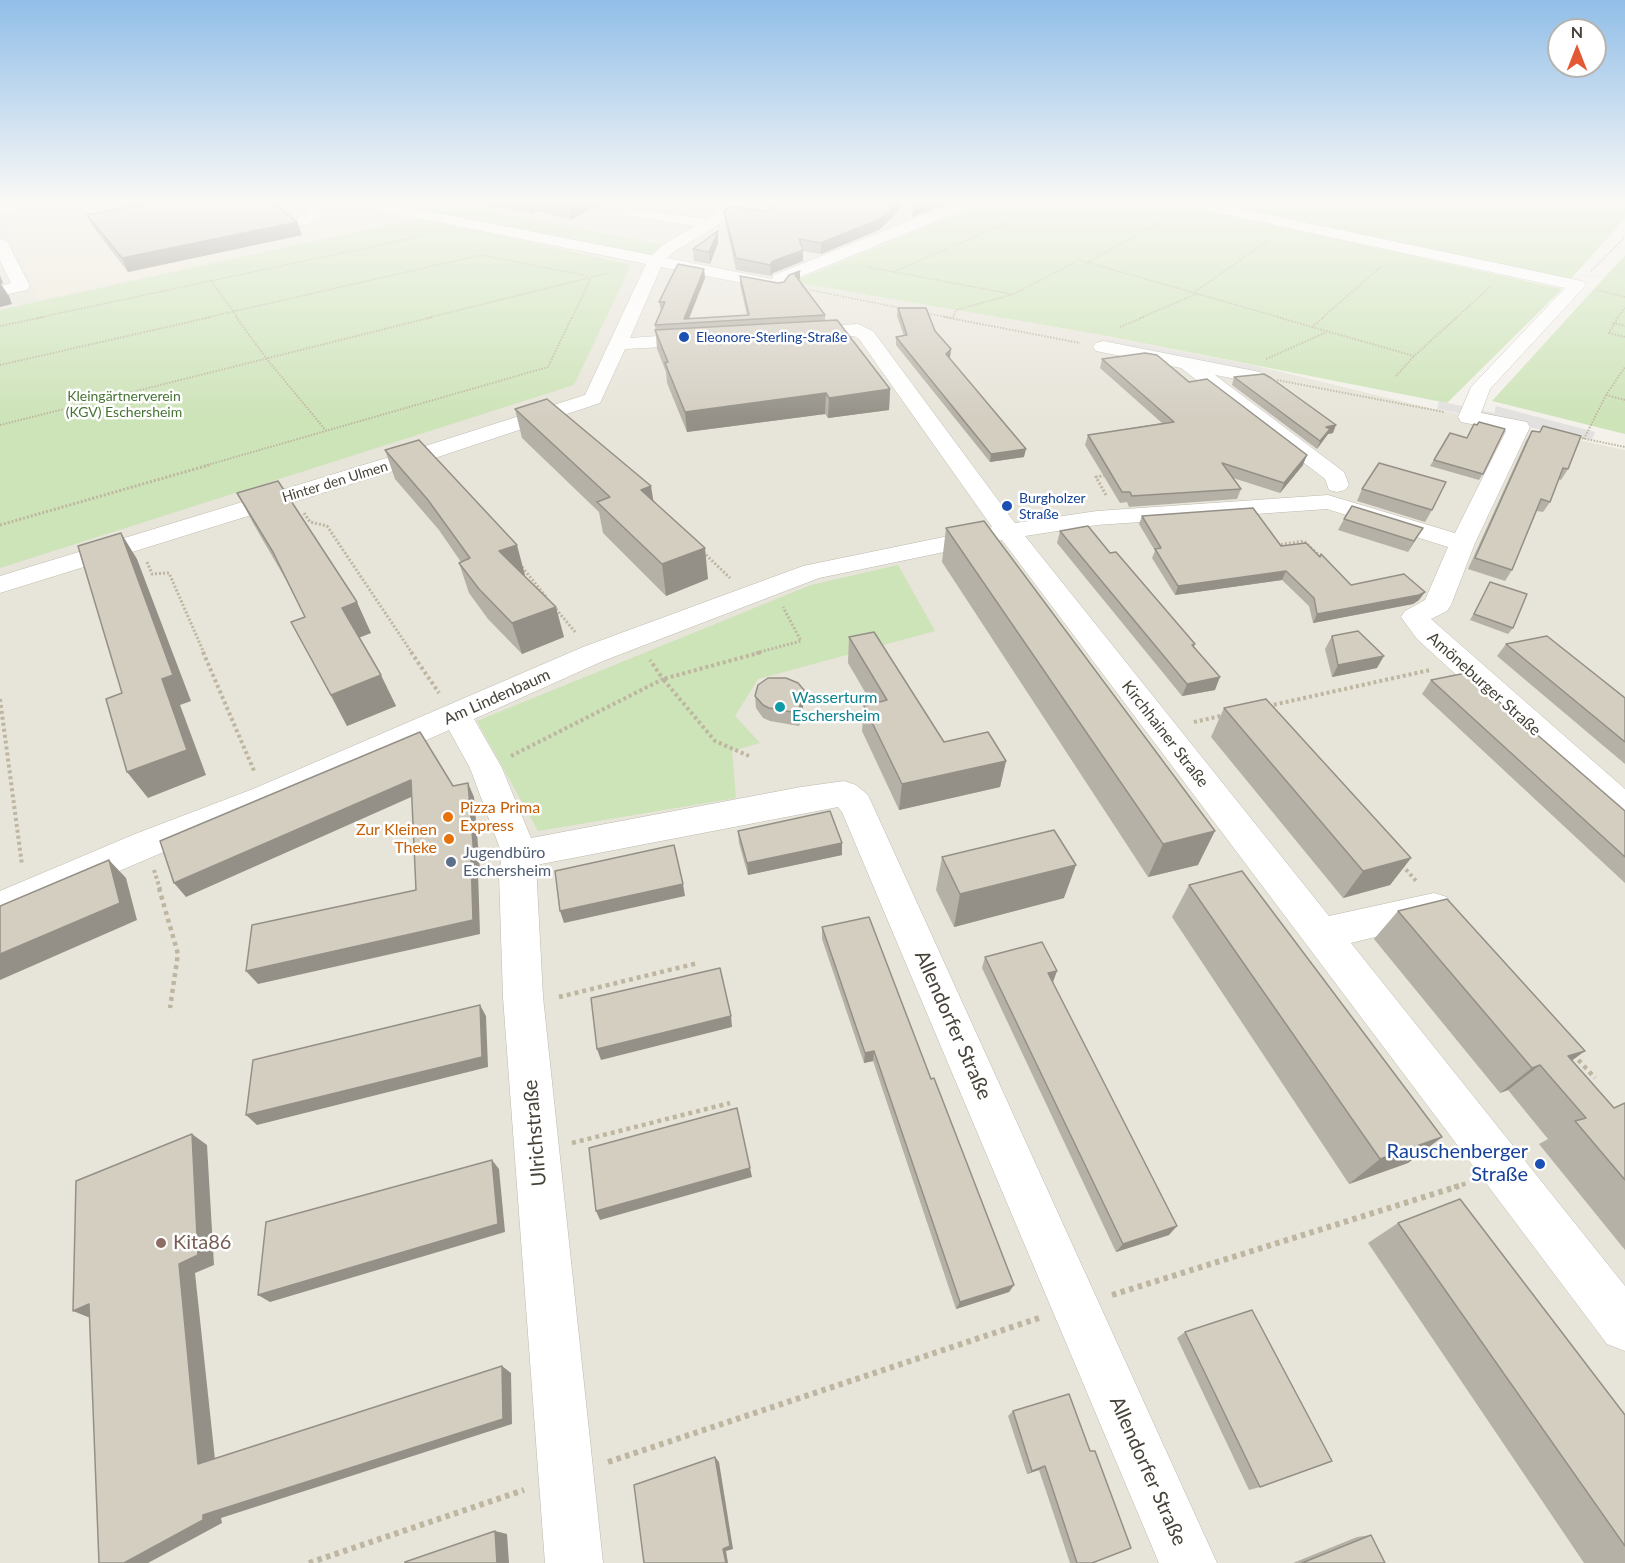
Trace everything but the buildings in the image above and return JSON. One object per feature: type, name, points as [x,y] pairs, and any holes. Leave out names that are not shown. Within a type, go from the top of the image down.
[{"type":"street","points":[[0,291],[21,286],[12,273]]},
{"type":"street","name":"Hinter den Ulmen","points":[[0,585],[593,399],[650,273]]},
{"type":"street","points":[[724,273],[778,285],[780,279],[797,273]]},
{"type":"street","points":[[1521,273],[1577,285]]},
{"type":"street","name":"Kirchhainer Straße","points":[[778,285],[790,321],[858,330],[866,335],[1008,531],[1503,1172],[1625,1326]]},
{"type":"street","points":[[1469,417],[1481,387],[1577,285]]},
{"type":"street","points":[[618,344],[718,338]]},
{"type":"street","points":[[1103,348],[1253,376]]},
{"type":"street","points":[[1187,363],[1336,477],[1333,494]]},
{"type":"street","name":"Amöneburger Straße","points":[[1469,417],[1519,427],[1466,535],[1437,605],[1415,617],[1427,633],[1460,664],[1625,809]]},
{"type":"street","points":[[1008,531],[1333,494],[1466,535]]},
{"type":"street","name":"Am Lindenbaum","points":[[13,901],[147,844],[265,798],[593,654],[812,572],[1008,531]]},
{"type":"street","name":"Ulrichstraße","points":[[456,716],[486,768],[520,854],[517,874],[523,1006],[574,1563]]},
{"type":"street","name":"Allendorfer Straße","points":[[520,854],[801,800],[844,794],[856,804],[1188,1563]]},
{"type":"street","points":[[1320,934],[1434,908]]},
{"type":"path","points":[[0,326],[249,273]]},
{"type":"path","points":[[0,364],[402,273]]},
{"type":"path","points":[[572,273],[592,277]]},
{"type":"path","points":[[899,273],[1014,294]]},
{"type":"path","points":[[953,318],[956,310],[1014,294],[1054,273]]},
{"type":"path","points":[[1124,273],[1414,356]]},
{"type":"path","points":[[919,311],[1103,348],[1102,335],[1195,294],[1224,273]]},
{"type":"path","points":[[1312,327],[1374,273]]},
{"type":"path","points":[[1396,376],[1414,356],[1504,273]]},
{"type":"path","points":[[1577,285],[1589,273]]},
{"type":"path","points":[[0,425],[592,277]]},
{"type":"path","points":[[0,525],[548,367],[592,277]]},
{"type":"path","points":[[211,281],[266,358],[327,432]]},
{"type":"path","points":[[778,285],[908,309]]},
{"type":"path","points":[[1625,308],[1613,323],[1609,333],[1625,337]]},
{"type":"path","points":[[1613,323],[1625,326]]},
{"type":"path","points":[[1328,331],[1253,365],[1253,376],[1469,417]]},
{"type":"path","points":[[1584,439],[1606,395],[1625,367]]},
{"type":"path","points":[[1606,395],[1625,400]]},
{"type":"path","points":[[1573,437],[1625,447]]},
{"type":"path","points":[[1108,475],[1096,477],[1118,517]]},
{"type":"path","points":[[292,495],[310,522],[327,526],[456,716]]},
{"type":"path","points":[[1275,545],[1304,541],[1326,562]]},
{"type":"path","points":[[138,542],[152,574],[170,573],[265,798]]},
{"type":"path","points":[[486,768],[663,680],[801,640],[762,592],[699,549]]},
{"type":"path","points":[[518,563],[548,599]]},
{"type":"path","points":[[556,608],[593,654]]},
{"type":"path","points":[[635,638],[663,680],[715,741],[749,756]]},
{"type":"path","points":[[1265,707],[1460,664]]},
{"type":"path","points":[[0,699],[13,901]]},
{"type":"path","points":[[1161,729],[1230,714]]},
{"type":"path","points":[[147,844],[178,954],[170,1008]]},
{"type":"path","points":[[523,1006],[698,963]]},
{"type":"path","points":[[537,1151],[730,1103]]},
{"type":"path","points":[[309,1563],[1076,1306],[1503,1172]]},
{"type":"shaded area","points":[[0,273],[816,273],[794,282],[1102,335],[1253,365],[1421,406],[1625,450],[1625,1563],[0,1563]]},
{"type":"shaded area","points":[[27,273],[162,273],[38,300]]},
{"type":"shaded area","points":[[1110,339],[1262,368],[1259,375],[1106,345]]},
{"type":"shaded area","points":[[1439,401],[1494,413],[1496,406],[1595,432],[1592,440],[1437,409]]},
{"type":"green space","name":"Kleingärtnerverein (KGV) Eschersheim","points":[[170,273],[627,273],[574,385],[0,568],[0,310]]},
{"type":"green space","points":[[815,273],[1490,273],[1562,289],[1447,403],[1102,335],[793,282]]},
{"type":"green space","points":[[1515,273],[1576,273],[1566,284]]},
{"type":"green space","points":[[1609,273],[1625,273],[1625,434],[1492,401]]},
{"type":"green space","points":[[898,565],[935,631],[758,679],[735,716],[760,743],[732,751],[736,798],[538,831],[477,721],[811,585]]},
{"type":"place","name":"Eleonore-Sterling-Straße","points":[[684,337]]},
{"type":"place","name":"Burgholzer Straße","points":[[1007,506]]},
{"type":"place","name":"Wasserturm Eschersheim","points":[[780,707]]},
{"type":"place","name":"Pizza Prima Express","points":[[448,817]]},
{"type":"place","name":"Zur Kleinen Theke","points":[[449,839]]},
{"type":"place","name":"Jugendbüro Eschersheim","points":[[451,862]]},
{"type":"place","name":"Rauschenberger Straße","points":[[1540,1164]]},
{"type":"place","name":"Kita86","points":[[161,1243]]}]
